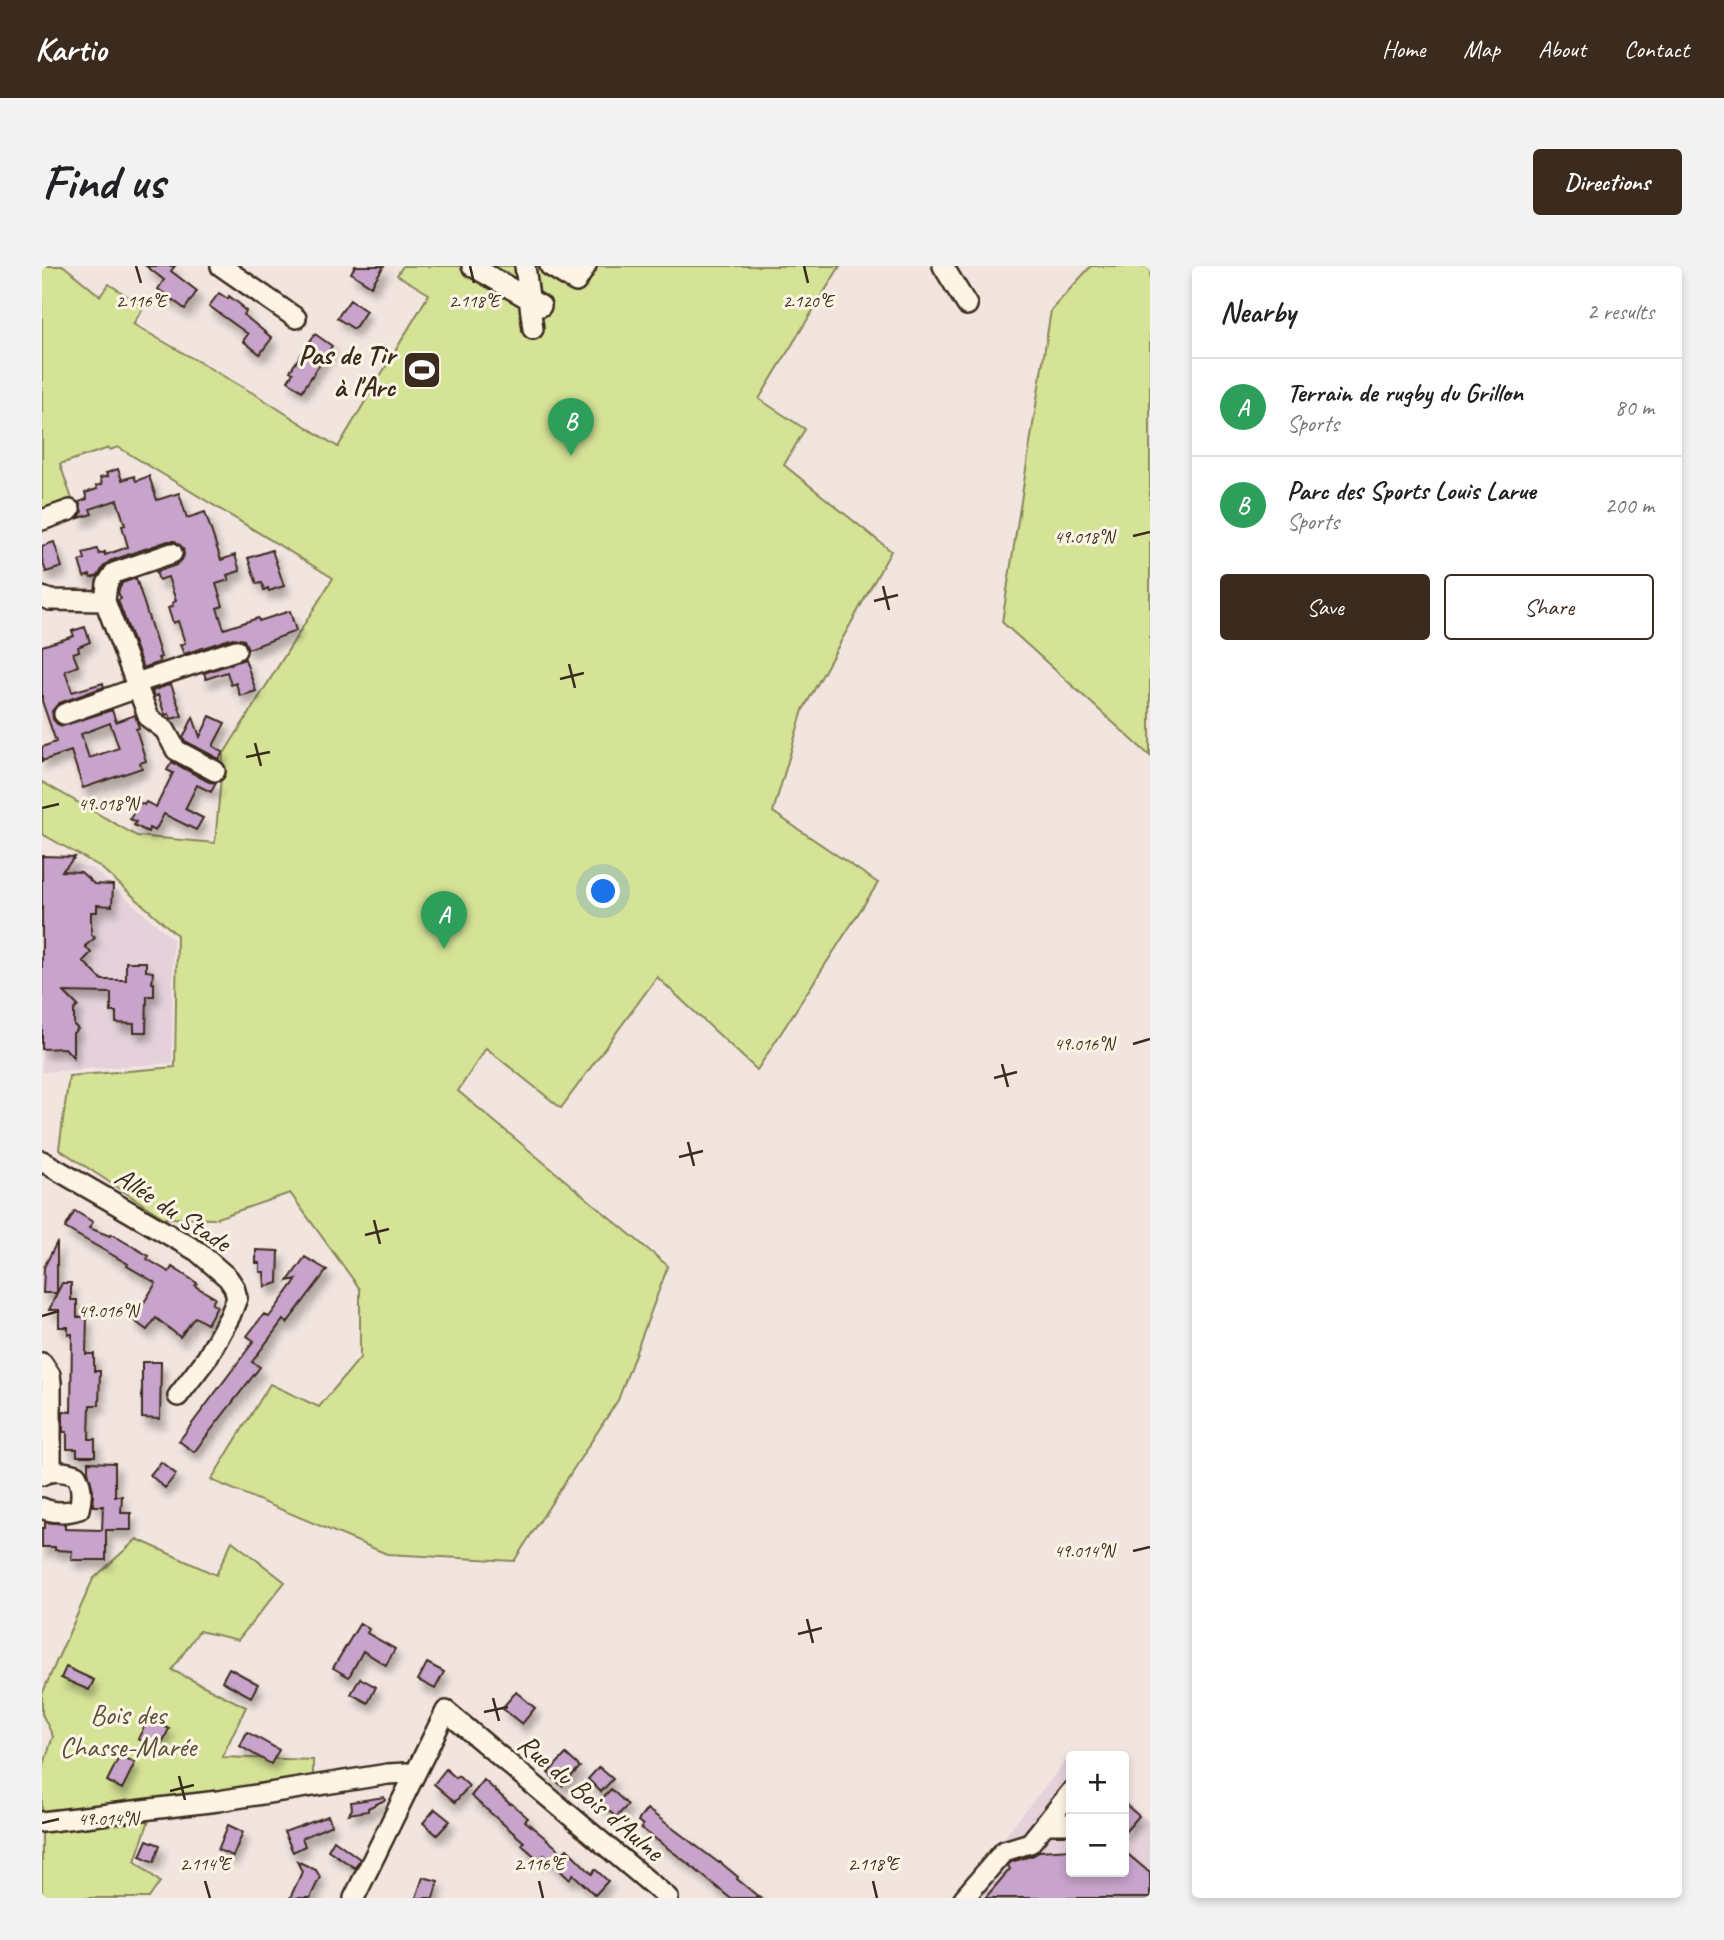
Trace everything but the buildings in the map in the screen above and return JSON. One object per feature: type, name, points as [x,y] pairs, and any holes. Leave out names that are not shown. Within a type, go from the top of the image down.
[{"type":"street","points":[[221,266],[296,318]]},
{"type":"street","points":[[472,266],[535,303]]},
{"type":"street","points":[[525,266],[535,303],[533,329]]},
{"type":"street","points":[[550,266],[576,282],[586,266]]},
{"type":"street","points":[[943,266],[967,305]]},
{"type":"street","points":[[42,520],[70,510]]},
{"type":"street","points":[[172,553],[114,573],[107,584],[105,601],[149,718],[165,730],[176,750],[215,771]]},
{"type":"street","points":[[42,597],[50,600],[105,601]]},
{"type":"street","points":[[64,714],[236,650]]},
{"type":"street","name":"Allée du Stade","points":[[42,1161],[197,1251],[228,1278],[234,1287],[237,1298],[230,1316],[207,1358],[178,1395]]},
{"type":"street","points":[[190,1348],[207,1358]]},
{"type":"street","points":[[42,1363],[50,1375],[51,1383],[46,1473],[68,1472],[76,1475],[80,1482],[79,1509],[72,1512],[48,1511],[42,1508]]},
{"type":"street","name":"Rue du Bois d'Aulne","points":[[414,1775],[446,1711],[668,1898]]},
{"type":"street","points":[[42,1822],[218,1801],[388,1774],[414,1775],[354,1898]]},
{"type":"street","points":[[964,1898],[1004,1850],[1030,1843],[1066,1798]]},
{"type":"street","points":[[1045,1825],[1066,1824]]},
{"type":"shaded area","points":[[42,854],[93,869],[173,939],[172,1063],[42,1072]]},
{"type":"shaded area","points":[[1066,1760],[1066,1877],[1129,1877],[1129,1804],[1150,1823],[1150,1898],[955,1898]]},
{"type":"green space","points":[[42,266],[64,266],[100,296],[109,284],[144,307],[133,324],[258,396],[338,447],[429,294],[397,275],[403,266],[840,266],[759,399],[805,429],[784,465],[891,551],[803,710],[773,812],[878,883],[757,1070],[657,977],[561,1108],[486,1048],[458,1091],[668,1266],[618,1400],[514,1561],[387,1554],[211,1480],[270,1384],[319,1407],[360,1358],[360,1289],[290,1193],[214,1219],[164,1218],[59,1149],[69,1076],[175,1067],[177,935],[99,866],[42,834],[42,782],[137,836],[215,843],[223,755],[333,578],[118,447],[60,464],[73,502],[42,513]]},
{"type":"green space","points":[[1091,266],[1150,266],[1150,756],[1002,622],[1051,310]]},
{"type":"green space","name":"Bois des Chasse-Marée","points":[[137,1539],[216,1575],[232,1541],[285,1582],[238,1640],[199,1631],[172,1670],[246,1707],[222,1757],[313,1760],[313,1778],[156,1800],[135,1861],[160,1882],[149,1898],[42,1898],[42,1771],[53,1736],[42,1714],[42,1694],[93,1579]]},
{"type":"place","name":"Pas de Tir à l'Arc","points":[[422,370]]},
{"type":"place","name":"Parc des Sports Louis Larue","points":[[571,456]]},
{"type":"place","name":"Terrain de rugby du Grillon","points":[[444,949]]}]
